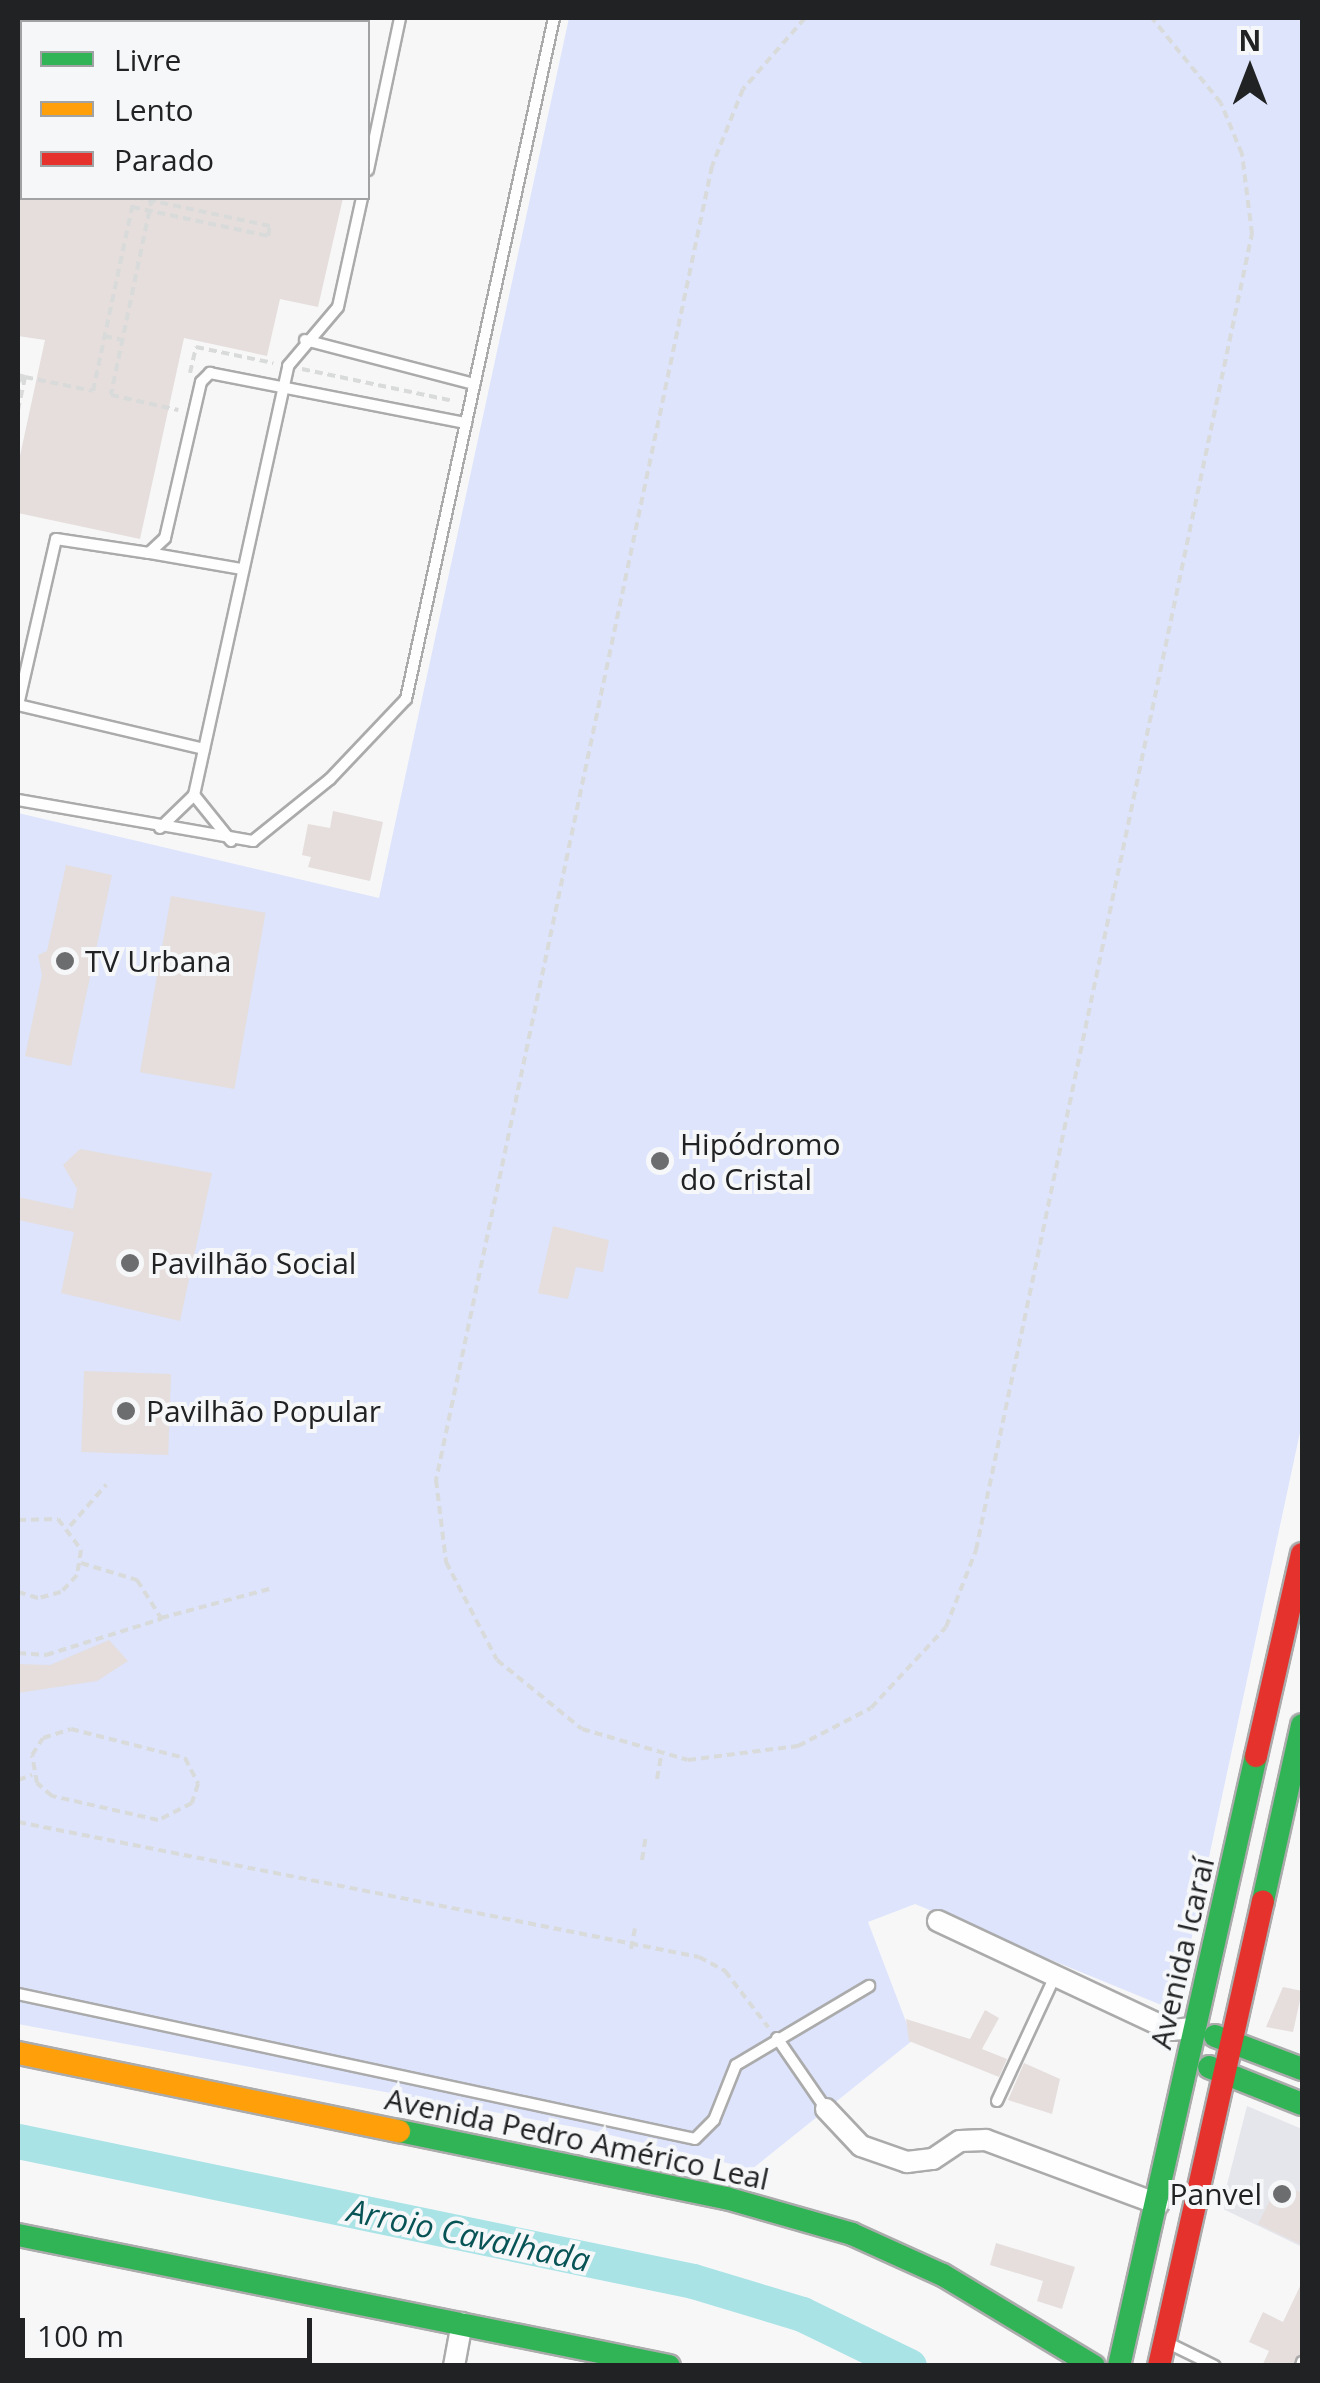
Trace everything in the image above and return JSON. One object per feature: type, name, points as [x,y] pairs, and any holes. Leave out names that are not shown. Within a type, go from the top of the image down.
[{"type":"main road","name":"Avenida Icaraí","points":[[1119,2366],[1302,1555]]},
{"type":"main road","points":[[1160,2366],[1302,1725]]},
{"type":"main road","points":[[1196,2028],[1302,2070]]},
{"type":"main road","name":"Avenida Pedro Américo Leal","points":[[18,2053],[726,2198],[852,2234],[943,2275],[1094,2366]]},
{"type":"main road","points":[[1189,2059],[1302,2104]]},
{"type":"main road","points":[[18,2235],[668,2366]]},
{"type":"street","points":[[938,1921],[1171,2030],[1196,2028]]},
{"type":"street","points":[[1171,2030],[1189,2059]]},
{"type":"street","points":[[826,2109],[860,2146],[907,2162],[934,2159],[960,2141],[986,2140],[1158,2204]]},
{"type":"street","points":[[454,2366],[462,2323]]},
{"type":"lane","points":[[370,160],[400,18]]},
{"type":"lane","points":[[18,800],[232,842],[253,841],[288,818],[406,699],[554,18]]},
{"type":"lane","points":[[160,828],[194,795],[284,385],[305,340],[338,308],[362,200]]},
{"type":"lane","points":[[305,340],[474,384]]},
{"type":"lane","points":[[149,553],[171,526],[201,382],[222,371],[466,423]]},
{"type":"lane","points":[[204,749],[18,706],[56,539],[242,569]]},
{"type":"lane","points":[[194,795],[232,842]]},
{"type":"lane","points":[[996,2101],[1055,1976]]},
{"type":"lane","points":[[18,1994],[675,2138],[706,2133],[736,2064],[869,1986]]},
{"type":"lane","points":[[776,2038],[826,2109]]},
{"type":"lane","points":[[1167,2342],[1214,2366]]},
{"type":"path","points":[[805,18],[743,90],[712,166],[437,1467],[446,1562],[497,1660],[558,1715],[661,1756],[771,1754],[848,1723],[930,1650],[972,1564],[1252,234],[1245,168],[1222,103],[1152,18]]},
{"type":"path","points":[[18,375],[92,391],[135,200]]},
{"type":"path","points":[[152,200],[111,395],[169,408]]},
{"type":"path","points":[[132,207],[268,236],[270,226],[156,200]]},
{"type":"path","points":[[104,336],[122,340]]},
{"type":"path","points":[[18,382],[25,376]]},
{"type":"path","points":[[18,410],[25,376]]},
{"type":"path","points":[[69,1527],[106,1485]]},
{"type":"path","points":[[18,1520],[44,1515],[69,1527],[81,1563]]},
{"type":"path","points":[[18,1592],[61,1592],[81,1563]]},
{"type":"path","points":[[81,1563],[137,1580],[162,1618]]},
{"type":"path","points":[[18,1653],[46,1655],[273,1588]]},
{"type":"path","points":[[70,1729],[176,1753],[198,1784],[186,1811],[158,1820],[52,1796],[32,1774],[36,1745],[70,1729]]},
{"type":"path","points":[[656,1779],[661,1756]]},
{"type":"path","points":[[18,1780],[32,1774]]},
{"type":"path","points":[[18,1822],[632,1949],[699,1957],[726,1971],[776,2038]]},
{"type":"path","points":[[642,1860],[646,1836]]},
{"type":"path","points":[[632,1949],[636,1928]]},
{"type":"shaded area","name":"Hipódromo do Cristal","points":[[569,18],[1302,18],[1302,1423],[1176,2011],[915,1904],[868,1922],[913,2040],[752,2169],[585,2129],[18,2024],[18,813],[379,898]]},
{"type":"shaded area","points":[[1247,2106],[1302,2129],[1300,2246],[1221,2208]]},
{"type":"building","points":[[18,198],[343,200],[318,307],[280,299],[267,356],[184,338],[140,539],[18,513],[18,465],[45,340],[18,336]]},
{"type":"building","points":[[333,811],[383,822],[370,881],[308,867],[311,857],[302,855],[308,824],[330,828]]},
{"type":"building","name":"TV Urbana","points":[[66,865],[112,875],[71,1066],[25,1056],[42,975],[38,955],[47,951]]},
{"type":"building","points":[[171,896],[266,913],[234,1089],[140,1072]]},
{"type":"building","name":"Pavilhão Social","points":[[80,1149],[212,1173],[180,1321],[61,1293],[74,1232],[18,1220],[18,1197],[73,1209],[77,1189],[63,1165]]},
{"type":"building","points":[[553,1226],[609,1240],[603,1272],[576,1267],[568,1299],[538,1293]]},
{"type":"building","name":"Pavilhão Popular","points":[[84,1371],[171,1374],[168,1455],[81,1452]]},
{"type":"building","points":[[109,1640],[128,1661],[97,1681],[18,1693],[18,1664],[50,1665]]},
{"type":"building","points":[[1283,1987],[1302,1991],[1293,2032],[1266,2027]]},
{"type":"building","points":[[985,2010],[999,2018],[982,2049],[1007,2059],[999,2077],[909,2041],[906,2019],[970,2039]]},
{"type":"building","points":[[1024,2063],[1060,2079],[1052,2114],[1008,2100]]},
{"type":"building","points":[[1279,2182],[1302,2193],[1302,2245],[1258,2224]]},
{"type":"building","points":[[996,2243],[1075,2267],[1062,2309],[1037,2301],[1043,2281],[990,2265]]},
{"type":"building","points":[[1302,2282],[1302,2353],[1292,2366],[1262,2366],[1269,2351],[1249,2342],[1263,2312],[1283,2322]]},
{"type":"waterway","name":"Arroio Cavalhada","points":[[18,2141],[693,2281],[802,2314],[909,2366]]},
{"type":"traffic: fast","points":[[1263,1901],[1302,1725]]},
{"type":"traffic: fast","points":[[1119,2366],[1256,1756]]},
{"type":"traffic: fast","points":[[1215,2036],[1302,2069]]},
{"type":"traffic: fast","points":[[1209,2067],[1302,2104]]},
{"type":"traffic: fast","points":[[399,2131],[726,2198],[852,2234],[943,2275],[1094,2366]]},
{"type":"traffic: fast","points":[[18,2235],[669,2366]]},
{"type":"traffic: slow","points":[[18,2053],[399,2131]]},
{"type":"traffic: jam","points":[[1256,1756],[1302,1554]]},
{"type":"traffic: jam","points":[[1159,2366],[1263,1901]]},
{"type":"place","name":"TV Urbana","points":[[65,961]]},
{"type":"place","name":"Hipódromo do Cristal","points":[[660,1161]]},
{"type":"place","name":"Pavilhão Social","points":[[130,1263]]},
{"type":"place","name":"Pavilhão Popular","points":[[126,1411]]},
{"type":"place","name":"Panvel","points":[[1282,2194]]}]
